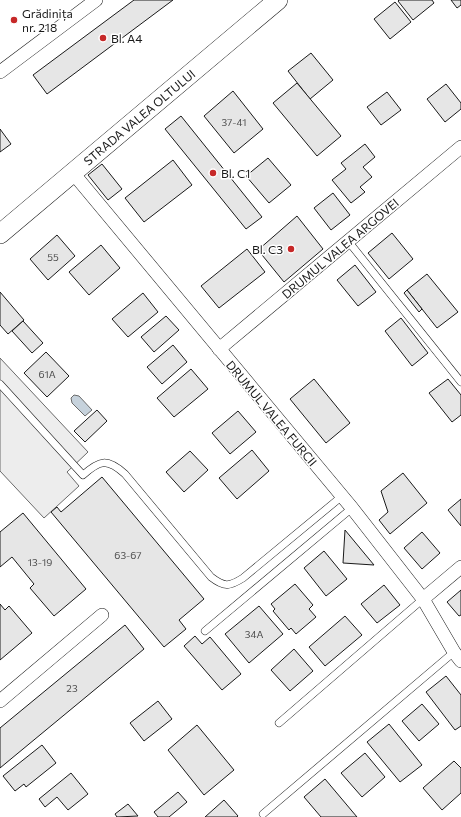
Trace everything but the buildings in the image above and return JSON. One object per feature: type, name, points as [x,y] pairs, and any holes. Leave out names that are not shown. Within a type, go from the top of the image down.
[{"type":"main road","name":"STRADA VALEA OLTULUI","points":[[0,234],[278,0]]},
{"type":"street","points":[[0,72],[96,0]]},
{"type":"street","name":"DRUMUL VALEA ARGOVEI","points":[[219,349],[461,147]]},
{"type":"street","name":"DRUMUL VALEA FURCII","points":[[73,173],[341,497],[352,508],[423,599],[458,656]]},
{"type":"street","points":[[423,599],[461,567]]},
{"type":"street","points":[[0,701],[102,615]]},
{"type":"lane","points":[[348,241],[461,382]]},
{"type":"lane","points":[[0,384],[83,475],[94,466],[102,463],[110,464],[124,474],[211,577],[220,583],[228,585],[243,578],[341,497]]},
{"type":"lane","points":[[205,631],[352,508]]},
{"type":"lane","points":[[279,723],[423,599]]},
{"type":"lane","points":[[263,814],[458,656]]},
{"type":"shaded area","points":[[0,358],[88,452],[67,472],[79,486],[44,518],[0,471]]},
{"type":"shaded area","points":[[74,395],[79,396],[92,410],[85,416],[72,403],[71,398]]},
{"type":"place","name":"Grădinița nr. 218","points":[[14,20]]},
{"type":"place","name":"Bl. A4","points":[[103,38]]},
{"type":"place","name":"Bl. C1","points":[[213,173]]},
{"type":"place","name":"Bl. C3","points":[[291,249]]}]
